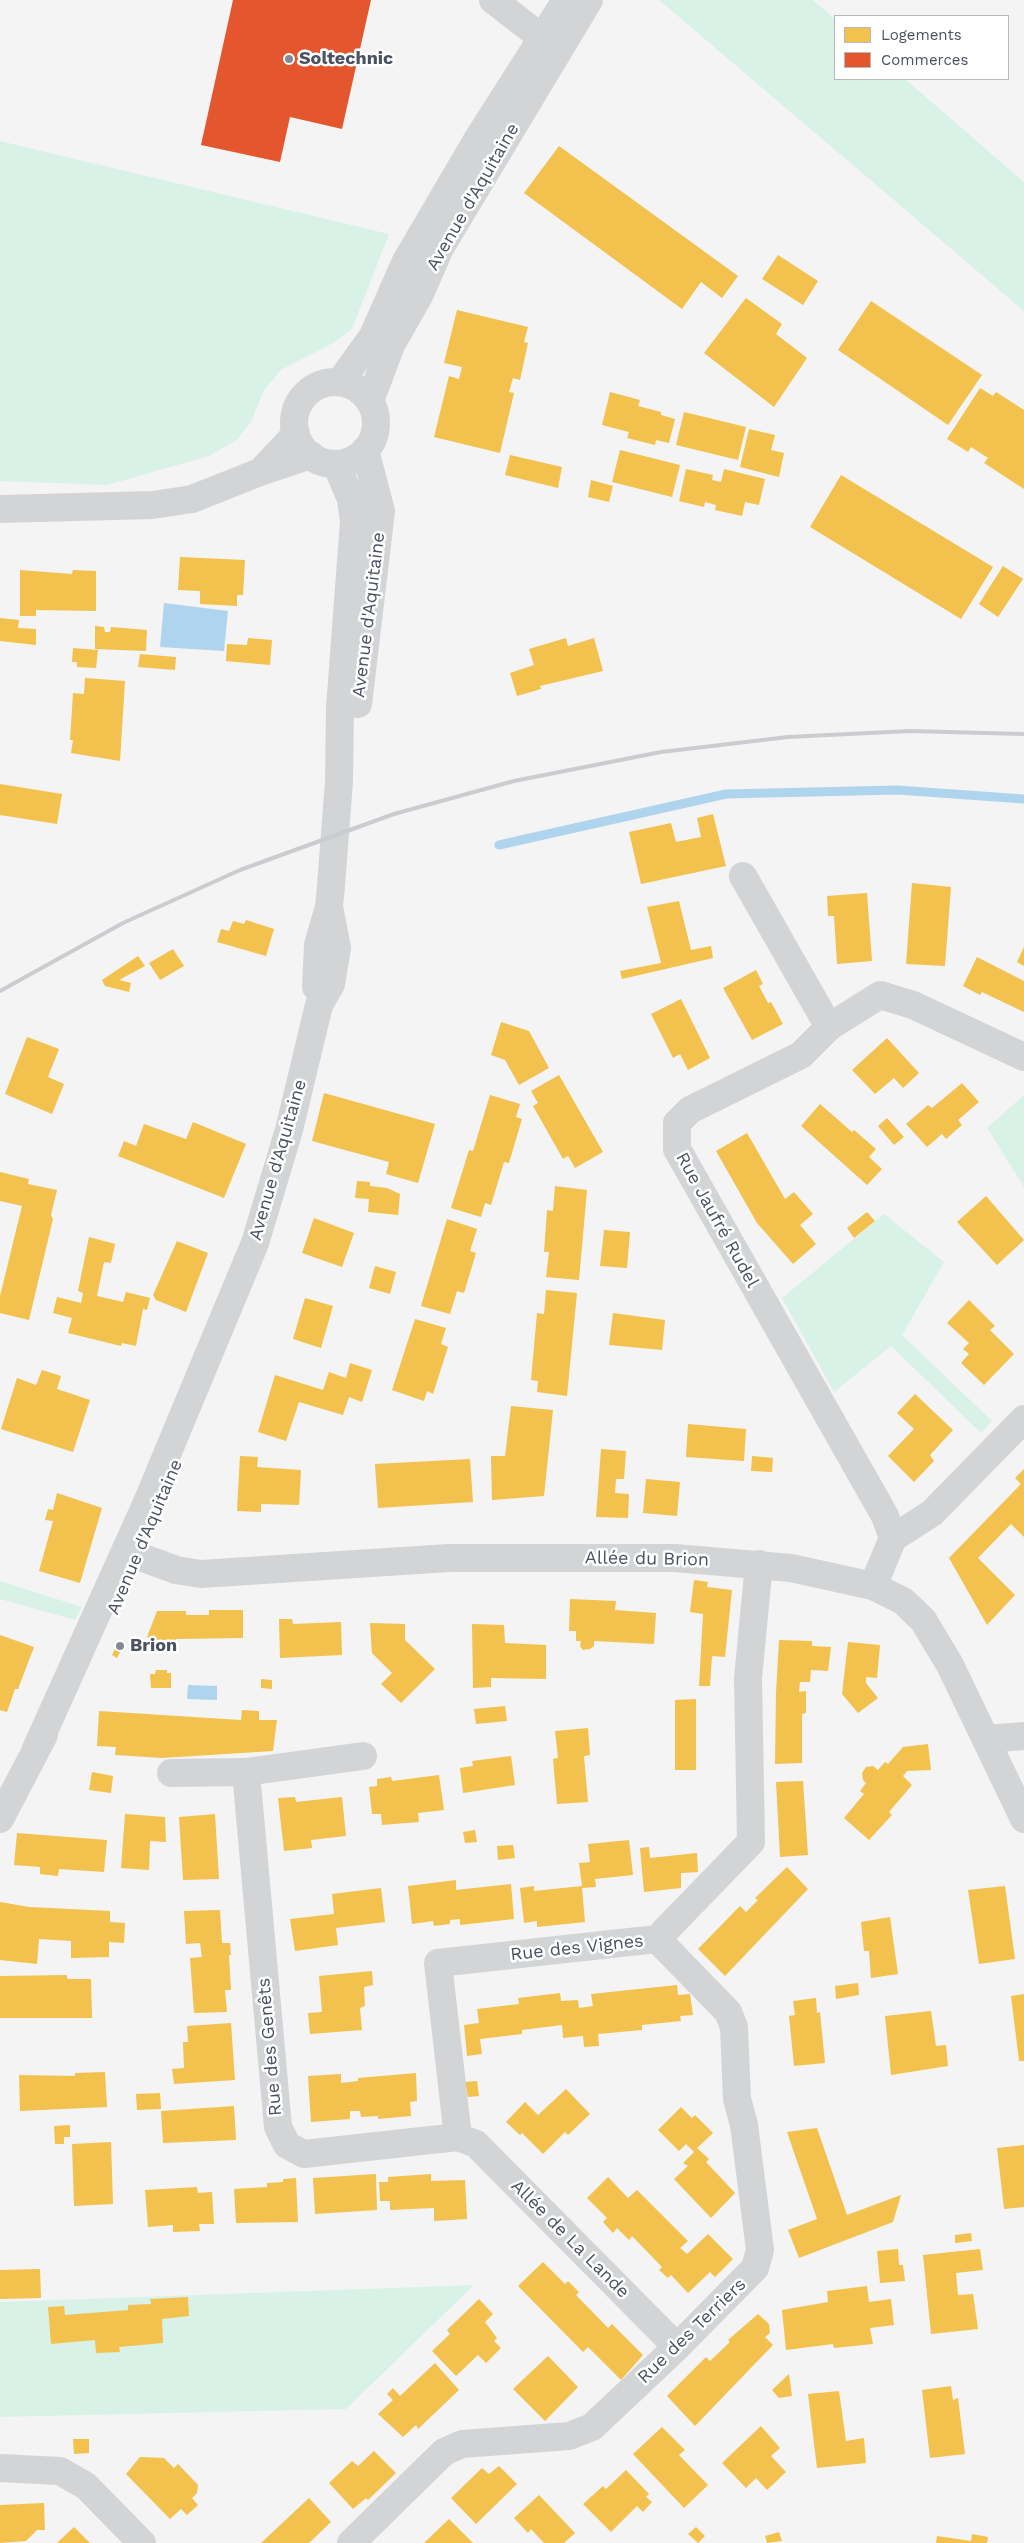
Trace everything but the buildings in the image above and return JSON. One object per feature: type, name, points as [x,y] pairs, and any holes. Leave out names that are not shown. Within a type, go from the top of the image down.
[{"type":"street","points":[[493,0],[542,38],[549,68]]},
{"type":"street","name":"Avenue d'Aquitaine","points":[[340,382],[373,336],[406,261],[477,140],[566,0]]},
{"type":"street","name":"Avenue d'Aquitaine","points":[[370,401],[391,345],[420,294],[440,248],[589,0]]},
{"type":"street","points":[[0,509],[153,505],[192,499],[314,451],[348,462],[365,450],[374,437],[376,425],[375,412],[370,401],[357,388],[340,382],[327,382],[314,387],[304,396],[296,414],[314,451]]},
{"type":"street","name":"Avenue d'Aquitaine","points":[[339,781],[357,711],[381,511],[365,450]]},
{"type":"street","name":"Avenue d'Aquitaine","points":[[0,1819],[132,1553],[254,1243],[289,1130],[319,1005],[331,984],[337,948],[329,907],[339,781],[340,708],[354,521],[350,499],[314,451]]},
{"type":"street","points":[[743,876],[829,1027]]},
{"type":"street","name":"Rue Jaufré Rudel","points":[[893,1538],[884,1516],[677,1150],[676,1124],[690,1110],[801,1055],[829,1027],[880,996],[913,1006],[1024,1057]]},
{"type":"street","points":[[873,1586],[893,1538],[932,1514],[1024,1418]]},
{"type":"street","name":"Allée du Brion","points":[[132,1553],[169,1568],[201,1574],[449,1558],[675,1558],[791,1568],[873,1586],[904,1601],[923,1620],[950,1665],[1024,1819]]},
{"type":"street","name":"Rue des Vignes","points":[[458,2137],[438,1963],[657,1940],[751,1842],[748,1678],[759,1564]]},
{"type":"street","points":[[986,1739],[1024,1736]]},
{"type":"street","points":[[171,1773],[246,1772],[362,1756]]},
{"type":"street","name":"Rue des Genêts","points":[[246,1772],[278,2127],[287,2145],[304,2154],[458,2137]]},
{"type":"street","name":"Rue des Terriers","points":[[351,2543],[444,2452],[462,2444],[569,2436],[592,2427],[677,2348],[755,2268],[760,2250],[744,2125],[737,2100],[734,2027],[728,2012],[657,1940]]},
{"type":"street","name":"Allée de La Lande","points":[[458,2137],[476,2144],[677,2348]]},
{"type":"street","points":[[0,2468],[60,2470],[86,2486],[142,2543]]},
{"type":"green space","points":[[659,0],[813,0],[834,18],[834,80],[906,80],[1024,182],[1024,311]]},
{"type":"green space","points":[[0,141],[389,234],[352,329],[333,343],[281,370],[264,390],[251,422],[237,440],[209,456],[107,485],[0,481]]},
{"type":"green space","points":[[1024,1095],[1024,1187],[987,1128]]},
{"type":"green space","points":[[884,1214],[944,1262],[902,1335],[992,1421],[981,1433],[891,1346],[834,1392],[782,1298]]},
{"type":"green space","points":[[0,1581],[82,1607],[75,1620],[0,1599]]},
{"type":"green space","points":[[474,2285],[346,2409],[0,2417],[0,2302]]},
{"type":"water","points":[[164,603],[228,611],[224,651],[160,647]]},
{"type":"water","points":[[188,1685],[217,1686],[217,1700],[187,1699]]},
{"type":"waterway","points":[[499,845],[726,794],[897,790],[1024,799]]},
{"type":"railway","points":[[0,991],[123,923],[240,870],[394,814],[514,781],[661,752],[788,737],[910,731],[1024,734]]},
{"type":"place","name":"Soltechnic","points":[[289,59]]},
{"type":"place","name":"Brion","points":[[120,1646]]}]
